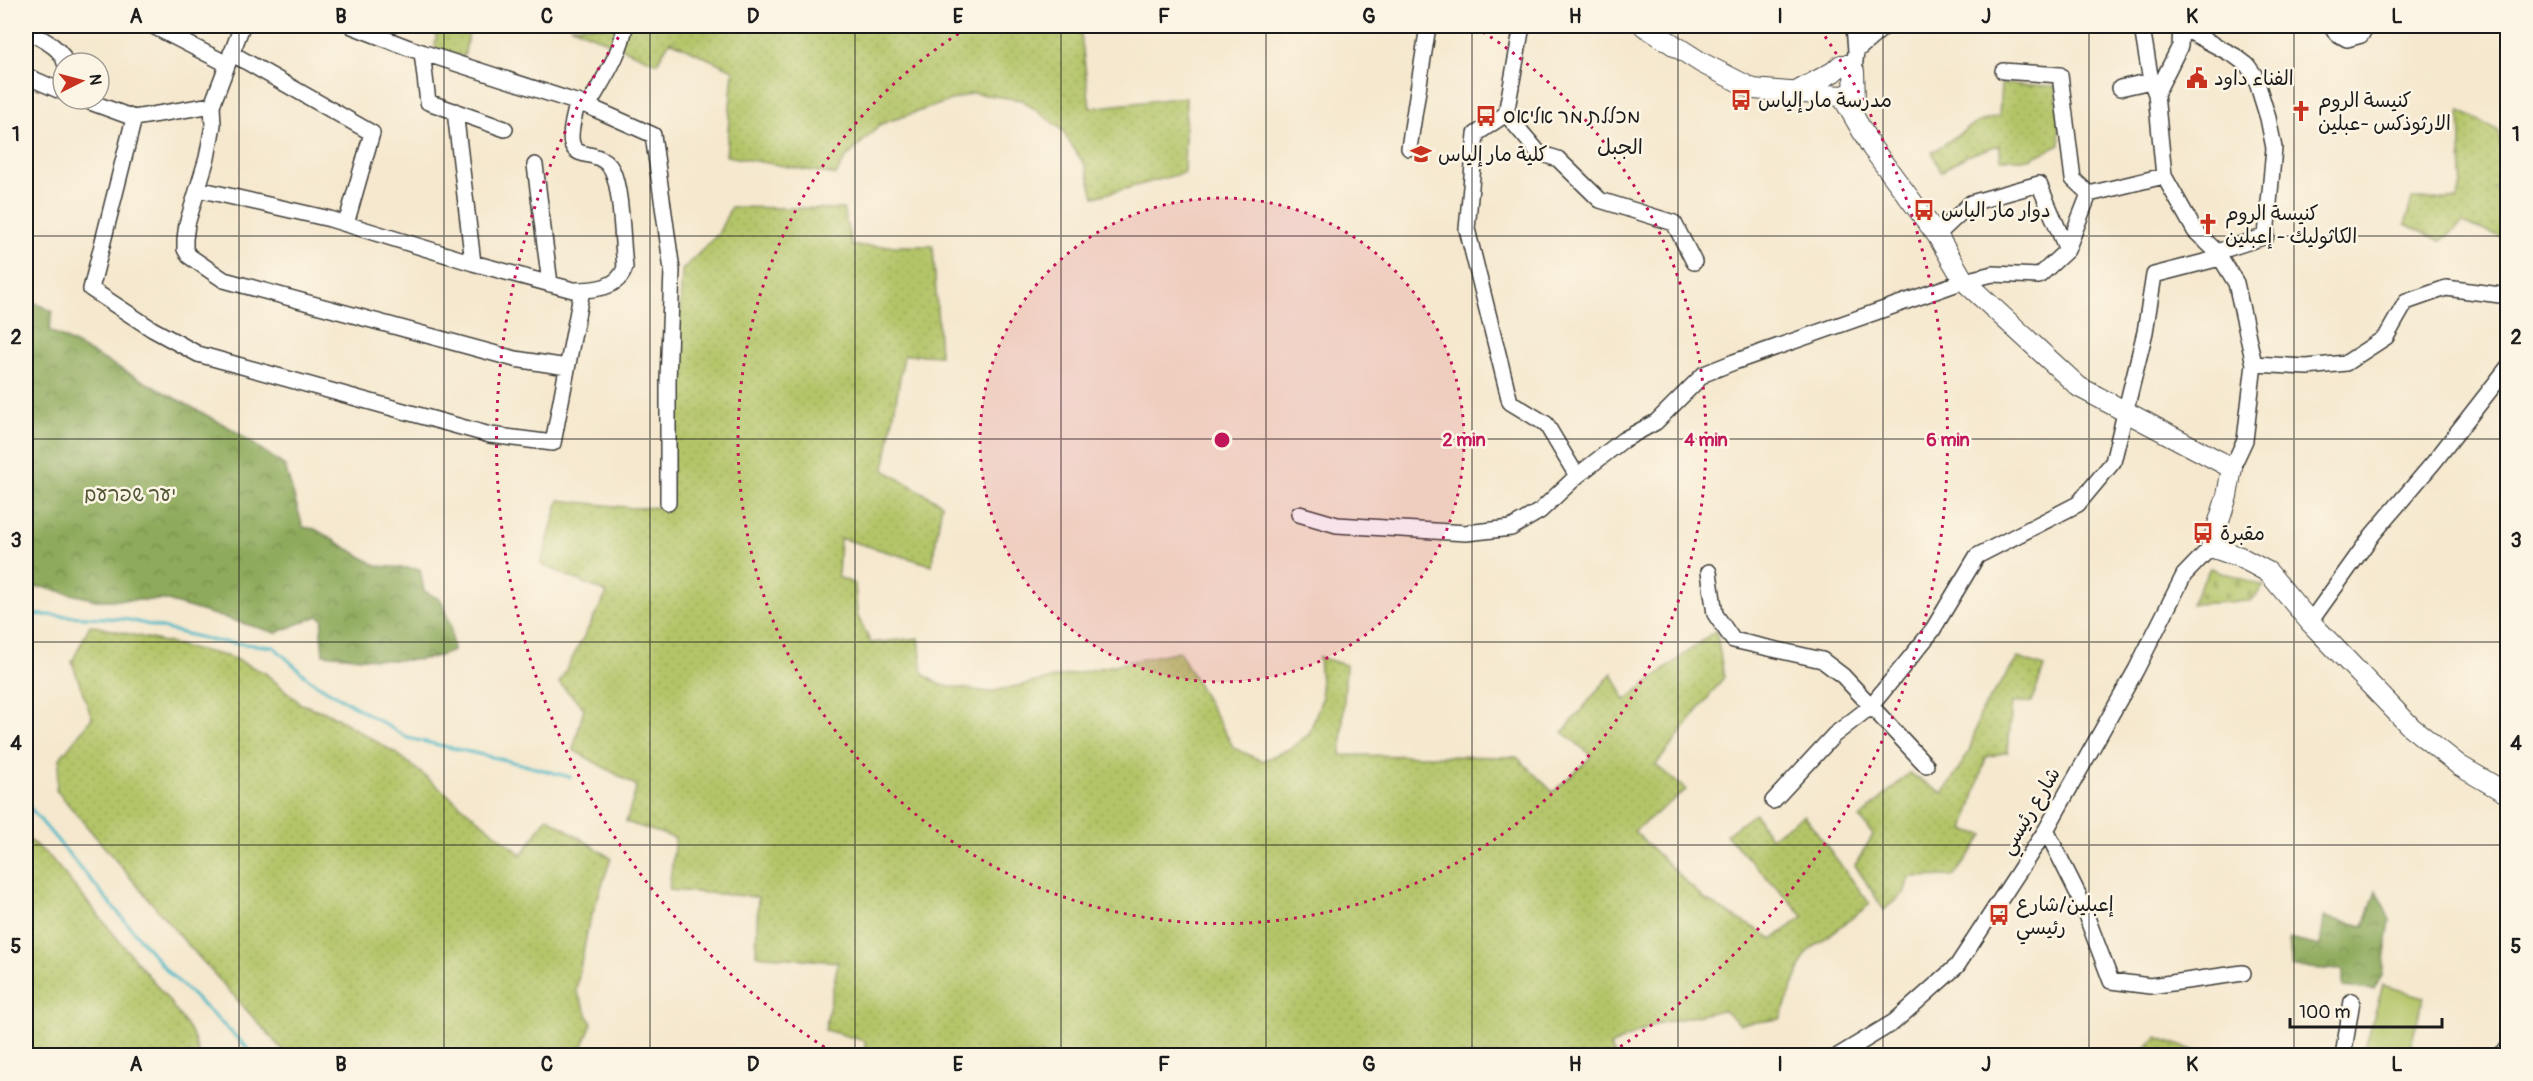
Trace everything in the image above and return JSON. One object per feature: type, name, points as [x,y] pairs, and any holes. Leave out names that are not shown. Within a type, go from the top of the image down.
[{"type":"main road","points":[[1644,26],[1702,63],[1753,89],[1796,92],[1845,77],[1858,125],[1877,156],[1937,235],[1964,281],[2079,387],[2232,468],[2227,496],[2211,547],[2240,557],[2268,572],[2310,622],[2411,727],[2460,766],[2508,794]]},
{"type":"street","points":[[153,26],[229,58],[372,133],[346,224]]},
{"type":"street","points":[[242,26],[212,105],[213,125],[209,147],[187,224],[185,249],[189,256],[224,280],[515,359],[567,367]]},
{"type":"street","points":[[352,26],[422,52],[583,104],[653,135],[672,270],[668,381],[668,503]]},
{"type":"street","points":[[198,189],[346,224],[550,284],[582,290],[609,285],[622,277],[625,267],[616,185],[612,172],[603,161],[580,154],[571,142],[570,126],[613,61],[623,38],[625,26]]},
{"type":"street","points":[[1409,148],[1428,26]]},
{"type":"street","points":[[1522,26],[1506,114],[1476,134],[1467,229],[1510,402],[1546,424],[1577,476]]},
{"type":"street","points":[[1845,77],[1853,26]]},
{"type":"street","points":[[1845,77],[1885,26]]},
{"type":"street","points":[[2141,26],[2153,88],[2164,176],[2195,231],[2219,255],[2236,283],[2254,364],[2245,440],[2232,468]]},
{"type":"street","points":[[1773,801],[1834,735],[1870,707],[1932,632],[1977,556],[2078,504],[2113,462],[2145,332],[2154,275],[2219,255],[2266,236],[2274,148],[2268,118],[2255,76],[2247,65],[2181,26],[2180,46],[2153,88]]},
{"type":"street","points":[[2332,26],[2336,33],[2347,39],[2361,35],[2366,26]]},
{"type":"street","points":[[26,30],[59,51]]},
{"type":"street","points":[[422,52],[428,102],[505,129]]},
{"type":"street","points":[[2003,71],[2060,75],[2073,179],[2089,194]]},
{"type":"street","points":[[26,76],[51,87]]},
{"type":"street","points":[[2120,88],[2153,88]]},
{"type":"street","points":[[111,110],[134,118],[212,105]]},
{"type":"street","points":[[455,111],[473,263]]},
{"type":"street","points":[[1506,114],[1539,153],[1558,159],[1600,200],[1674,223],[1694,262]]},
{"type":"street","points":[[134,118],[91,289],[152,329],[198,354],[490,435],[553,443],[582,290]]},
{"type":"street","points":[[535,165],[550,284]]},
{"type":"street","points":[[2089,194],[2164,176]]},
{"type":"street","points":[[1937,235],[1971,203],[2039,184],[2067,250]]},
{"type":"street","points":[[1299,514],[1337,525],[1466,533],[1511,528],[1539,511],[1577,476],[1623,440],[1656,422],[1704,374],[1964,281],[1993,274],[2039,276],[2067,250],[2089,194]]},
{"type":"street","points":[[2254,364],[2307,367],[2346,363],[2386,338],[2406,302],[2446,288],[2508,296]]},
{"type":"street","points":[[2310,622],[2373,534],[2434,462],[2508,367]]},
{"type":"street","name":"شارع رئيسي","points":[[1838,1056],[1894,1022],[1957,966],[2046,830],[2136,670],[2184,575],[2211,547]]},
{"type":"street","points":[[1709,572],[1715,614],[1733,640],[1822,660],[1844,676],[1870,707],[1926,765]]},
{"type":"street","points":[[2046,830],[2078,894],[2111,981],[2150,986],[2243,973]]},
{"type":"street","points":[[2343,1056],[2352,1001]]},
{"type":"street","points":[[2498,1056],[2508,1048]]},
{"type":"green space","points":[[437,26],[470,26],[464,57],[435,48]]},
{"type":"green space","points":[[570,26],[1080,26],[1090,108],[1186,97],[1184,173],[1094,197],[1086,167],[1061,129],[1022,100],[973,93],[881,124],[845,159],[836,175],[726,156],[733,70],[670,41],[657,63]]},
{"type":"green space","points":[[2001,84],[2056,86],[2060,145],[2030,159],[2001,159],[1999,145],[1966,156],[1941,172],[1932,152],[1976,123],[1999,116]]},
{"type":"green space","points":[[2460,111],[2499,131],[2503,164],[2495,189],[2507,195],[2507,239],[2463,223],[2441,241],[2405,224],[2412,199],[2458,199],[2462,177]]},
{"type":"green space","points":[[731,207],[843,209],[852,246],[933,246],[940,355],[904,355],[884,470],[942,504],[932,565],[840,538],[838,577],[855,584],[857,615],[871,643],[919,638],[923,674],[940,685],[989,692],[1179,651],[1234,748],[1262,761],[1289,749],[1309,734],[1322,698],[1319,657],[1346,665],[1341,755],[1517,757],[1553,792],[1592,756],[1563,732],[1612,673],[1625,700],[1716,630],[1724,677],[1656,765],[1686,790],[1634,831],[1704,899],[1773,939],[1804,916],[1726,835],[1755,813],[1770,838],[1804,815],[1870,904],[1806,953],[1780,1019],[1740,1024],[1723,1010],[1656,1024],[1610,1046],[1615,1055],[865,1055],[865,1041],[825,1030],[838,962],[756,955],[758,897],[669,890],[675,838],[626,822],[637,786],[573,750],[584,708],[559,683],[607,593],[541,564],[559,500],[633,508],[670,507],[682,270],[718,234]]},
{"type":"green space","name":"יער שפרעם","points":[[26,298],[53,312],[49,330],[232,429],[285,466],[303,527],[315,529],[377,566],[420,569],[424,591],[441,600],[451,627],[453,651],[423,659],[406,660],[323,654],[321,632],[323,619],[318,616],[276,633],[164,600],[96,600],[42,587],[26,587]]},
{"type":"green space","points":[[2210,568],[2264,586],[2251,601],[2191,604]]},
{"type":"green space","points":[[90,625],[230,657],[265,673],[301,704],[330,714],[399,755],[522,855],[547,817],[611,858],[588,927],[576,990],[592,1024],[579,1055],[287,1055],[179,935],[56,790],[60,758],[92,718],[72,662]]},
{"type":"green space","points":[[2018,658],[2044,667],[2032,702],[2012,702],[2008,752],[1986,757],[1964,830],[1984,835],[1954,876],[1909,877],[1905,892],[1884,910],[1855,865],[1873,835],[1860,818],[1909,773],[1943,794],[1969,752],[1981,711]]},
{"type":"green space","points":[[26,837],[51,858],[166,997],[192,1033],[199,1055],[26,1055]]},
{"type":"green space","points":[[2376,890],[2390,920],[2382,975],[2374,990],[2343,987],[2343,970],[2292,967],[2289,939],[2320,946],[2324,917],[2364,926]]},
{"type":"green space","points":[[2383,985],[2424,997],[2408,1055],[2380,1055],[2364,1051]]},
{"type":"green space","points":[[2157,1037],[2195,1051],[2254,1050],[2251,1055],[2139,1055]]},
{"type":"waterway","points":[[26,614],[125,619],[215,641],[274,647],[310,680],[408,738],[570,777]]},
{"type":"waterway","points":[[26,803],[167,971],[256,1056]]},
{"type":"place","name":"الفناء داود","points":[[2197,78]]},
{"type":"place","name":"مدرسة مار إلياس","points":[[1741,100]]},
{"type":"place","name":"كنيسة الروم الارثوذكس -عبلين","points":[[2301,111]]},
{"type":"place","name":"מכללת מר אליאס","points":[[1486,116]]},
{"type":"place","name":"كلية مار إلياس","points":[[1421,154]]},
{"type":"place","name":"دوار مار الياس","points":[[1924,210]]},
{"type":"place","name":"كنيسة الروم الكاثوليك - إعبلين","points":[[2208,224]]},
{"type":"place","name":"مقبرة","points":[[2203,533]]},
{"type":"place","name":"إعبلين/شارع رئيسي","points":[[1999,915]]},
{"type":"district","name":"الجبل","points":[[1620,147]]}]
